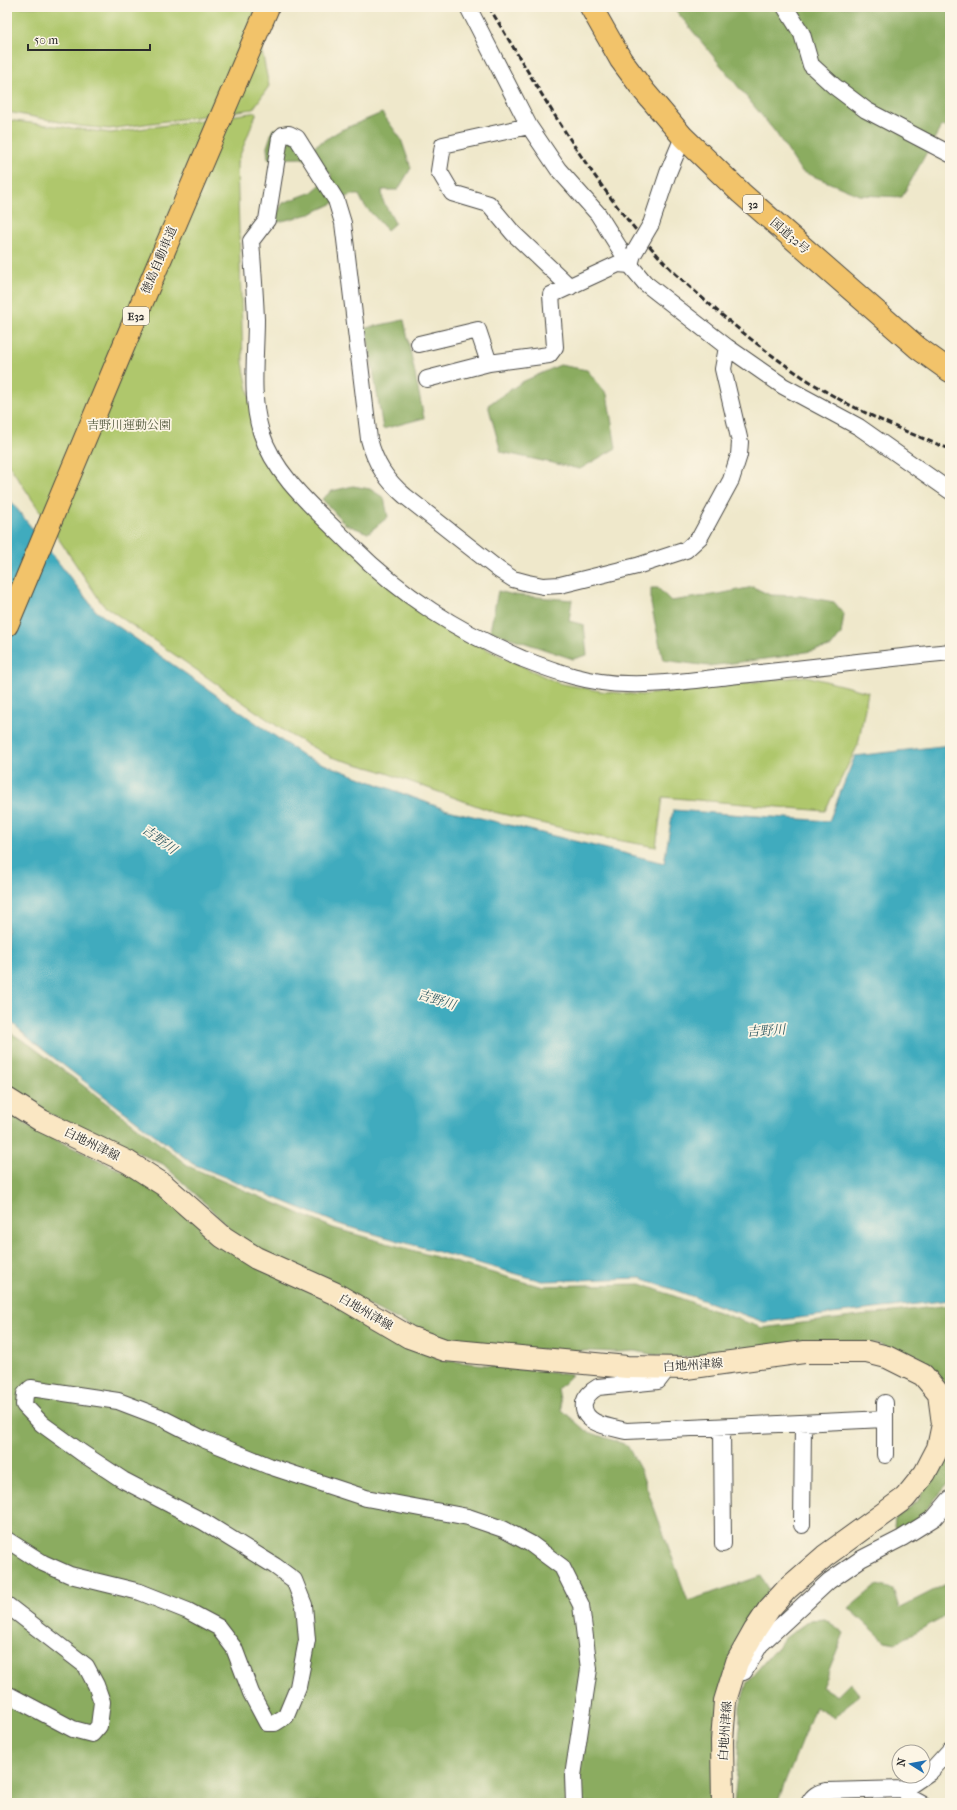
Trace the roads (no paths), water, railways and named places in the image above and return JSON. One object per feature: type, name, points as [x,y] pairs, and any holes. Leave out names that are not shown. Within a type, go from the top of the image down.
[{"type":"highway","name":"徳島自動車道","points":[[7,625],[268,7]]},
{"type":"highway","name":"国道32号","points":[[591,7],[621,60],[644,91],[683,137],[741,193],[918,348],[950,371]]},
{"type":"main road","name":"白地州津線","points":[[7,1099],[42,1121],[134,1166],[164,1185],[223,1237],[256,1258],[334,1294],[409,1336],[445,1350],[627,1367],[668,1368],[686,1368],[804,1352],[867,1352],[887,1357],[923,1375],[939,1394],[943,1424],[938,1448],[925,1472],[905,1498],[825,1556],[787,1589],[769,1609],[737,1662],[725,1701],[722,1741],[723,1803]]},
{"type":"street","points":[[468,7],[529,126],[558,169],[598,214],[632,259],[645,283],[727,347],[783,386],[858,427],[950,491]]},
{"type":"street","points":[[785,7],[802,34],[811,65],[834,86],[866,110],[950,154]]},
{"type":"street","points":[[529,126],[442,145],[439,171],[452,193],[489,204],[513,234],[570,287]]},
{"type":"street","points":[[727,347],[722,369],[740,442],[739,455],[730,480],[700,538],[686,550],[644,564],[560,585],[544,586],[513,579],[499,570],[405,496],[391,484],[376,462],[368,439],[343,223],[336,200],[297,138],[289,134],[283,135],[280,138],[267,220],[251,241],[256,317],[256,403],[260,428],[268,449],[280,470],[296,490],[356,550],[412,598],[462,630],[494,646],[550,670],[591,680],[627,684],[682,681],[950,652]]},
{"type":"street","points":[[427,379],[489,363],[549,355],[555,347],[551,295],[632,259],[651,224],[668,173],[683,137]]},
{"type":"street","points":[[419,344],[478,330],[489,363]]},
{"type":"street","points":[[668,1368],[658,1381],[598,1387],[590,1392],[585,1400],[584,1410],[586,1416],[593,1421],[626,1431],[885,1419]]},
{"type":"street","points":[[7,1540],[43,1562],[70,1575],[140,1592],[188,1611],[218,1628],[234,1648],[251,1693],[268,1723],[275,1723],[286,1716],[298,1687],[307,1640],[304,1606],[294,1580],[275,1566],[204,1522],[123,1480],[42,1424],[24,1406],[25,1394],[30,1388],[118,1401],[160,1417],[203,1440],[269,1466],[366,1498],[468,1517],[503,1529],[531,1544],[562,1567],[581,1605],[589,1669],[573,1776],[574,1803]]},
{"type":"street","points":[[885,1403],[885,1455]]},
{"type":"street","points":[[802,1526],[803,1423]]},
{"type":"street","points":[[722,1427],[723,1544]]},
{"type":"street","points":[[734,1674],[744,1672],[760,1645],[829,1581],[861,1559],[902,1538],[934,1518],[950,1499]]},
{"type":"street","points":[[7,1605],[86,1666],[96,1685],[102,1702],[99,1726],[92,1734],[73,1729],[7,1694]]},
{"type":"street","points":[[809,1803],[812,1798],[820,1792],[905,1789],[930,1772],[950,1750]]},
{"type":"street","points":[[905,1789],[908,1796],[921,1803]]},
{"type":"water","name":"吉野川","points":[[7,496],[96,611],[305,757],[444,809],[664,863],[673,810],[829,821],[855,756],[950,745],[950,1300],[764,1322],[641,1278],[542,1281],[339,1224],[193,1164],[33,1042],[7,1018]]},
{"type":"railway","points":[[489,7],[566,134],[587,165],[631,224],[673,272],[740,330],[774,357],[810,382],[848,404],[873,416],[911,434],[950,449]]},
{"type":"park label","name":"吉野川運動公園","points":[[129,425]]}]
